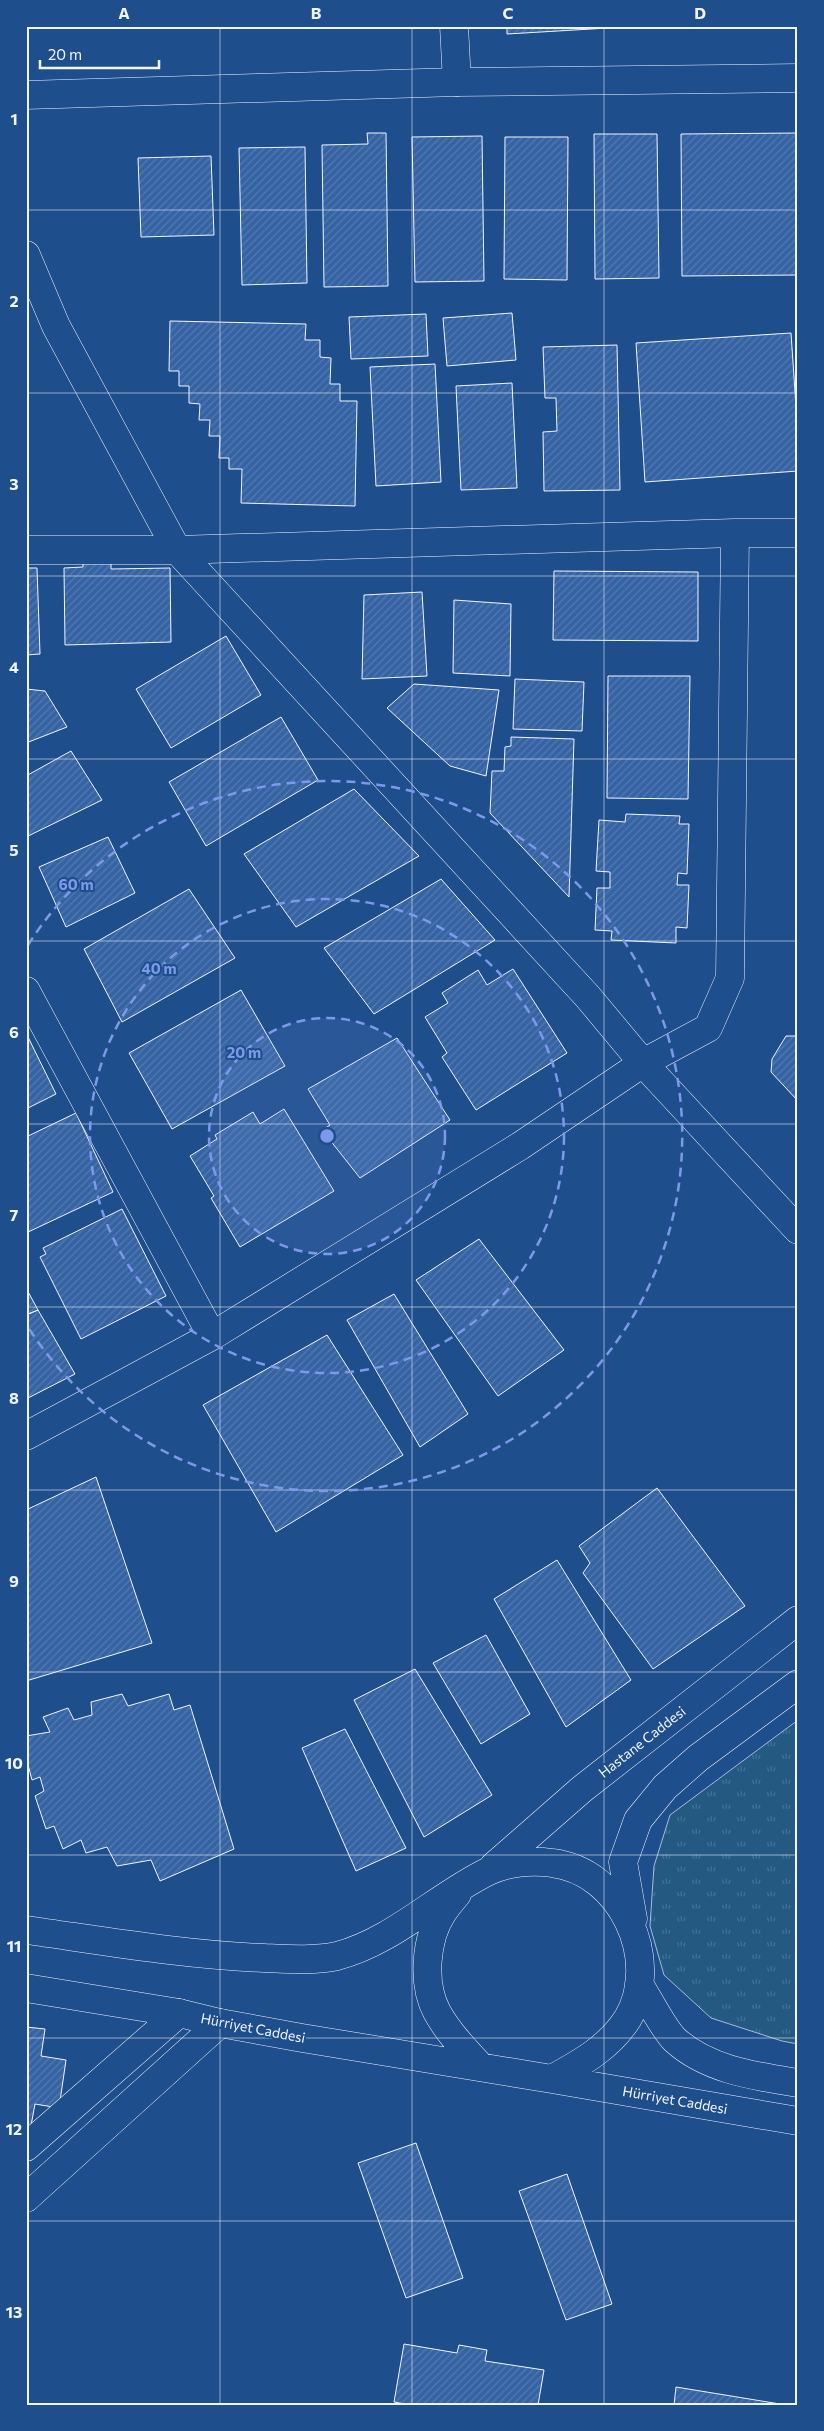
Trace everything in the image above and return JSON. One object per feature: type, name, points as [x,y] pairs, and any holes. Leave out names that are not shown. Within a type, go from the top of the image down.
[{"type":"main road","points":[[454,26],[457,82]]},
{"type":"main road","points":[[26,95],[457,82],[798,78]]},
{"type":"main road","points":[[26,255],[56,326],[177,550],[588,997],[643,1064],[798,1230]]},
{"type":"main road","points":[[26,1436],[212,1336],[520,1146],[643,1064],[708,1028],[730,978],[735,533]]},
{"type":"main road","points":[[26,550],[177,550],[735,533],[798,533]]},
{"type":"main road","points":[[26,990],[212,1336]]},
{"type":"main road","name":"Hastane Caddesi","points":[[490,1870],[582,1789],[798,1620]]},
{"type":"main road","points":[[552,2079],[580,2064],[608,2044],[628,2017],[639,1984],[639,1950],[623,1862],[638,1820],[665,1787],[698,1758],[798,1684]]},
{"type":"main road","points":[[27,1928],[226,1956],[286,1959],[335,1956],[375,1942],[490,1870],[521,1862],[554,1863],[585,1873],[610,1893],[629,1919],[639,1950]]},
{"type":"main road","points":[[463,1887],[438,1921],[429,1945],[428,1978],[436,2011],[455,2039],[480,2066]]},
{"type":"main road","points":[[639,1984],[674,2039],[705,2060],[744,2074],[798,2083]]},
{"type":"main road","name":"Hürriyet Caddesi","points":[[26,1988],[179,2012],[220,2023],[798,2121]]},
{"type":"main road","points":[[26,2147],[179,2012]]},
{"type":"main road","points":[[26,2198],[220,2023]]},
{"type":"green space","points":[[798,1720],[798,2044],[782,2041],[711,2018],[664,1975],[650,1926],[654,1866],[670,1815]]},
{"type":"building","points":[[507,26],[625,26],[625,27],[507,34]]},
{"type":"building","points":[[367,133],[386,133],[388,286],[324,287],[322,145],[368,144]]},
{"type":"building","points":[[798,133],[798,275],[682,276],[681,134]]},
{"type":"building","points":[[594,134],[657,134],[659,278],[595,279]]},
{"type":"building","points":[[482,136],[484,281],[415,282],[412,137]]},
{"type":"building","points":[[505,137],[568,137],[567,280],[504,279]]},
{"type":"building","points":[[305,147],[307,283],[242,285],[239,148]]},
{"type":"building","points":[[211,156],[214,235],[141,237],[138,158]]},
{"type":"building","points":[[512,313],[516,360],[447,366],[443,318]]},
{"type":"building","points":[[426,314],[428,356],[351,359],[349,317]]},
{"type":"building","points":[[170,321],[306,324],[305,340],[320,340],[320,357],[331,358],[330,384],[340,384],[340,401],[357,401],[355,506],[241,503],[242,469],[229,469],[229,458],[219,458],[220,436],[209,436],[210,420],[199,420],[200,404],[189,403],[189,386],[179,386],[179,371],[169,371]]},
{"type":"building","points":[[791,333],[798,436],[798,471],[645,482],[636,343]]},
{"type":"building","points":[[617,345],[620,490],[544,491],[543,432],[557,431],[556,398],[545,398],[543,347]]},
{"type":"building","points":[[435,364],[441,482],[376,486],[370,367]]},
{"type":"building","points":[[512,383],[517,488],[461,490],[456,386]]},
{"type":"building","points":[[83,560],[111,560],[111,569],[170,568],[171,642],[65,645],[64,568],[83,567]]},
{"type":"building","points":[[26,568],[37,568],[40,654],[26,655]]},
{"type":"building","points":[[554,571],[698,572],[698,641],[553,640]]},
{"type":"building","points":[[422,592],[427,676],[362,679],[364,595]]},
{"type":"building","points":[[454,600],[511,604],[510,676],[453,673]]},
{"type":"building","points":[[226,636],[261,695],[171,748],[136,689]]},
{"type":"building","points":[[608,676],[690,676],[688,799],[607,798]]},
{"type":"building","points":[[515,679],[584,682],[582,731],[513,729]]},
{"type":"building","points":[[414,684],[499,690],[486,776],[450,766],[387,708]]},
{"type":"building","points":[[26,689],[45,691],[67,727],[26,743]]},
{"type":"building","points":[[281,717],[318,780],[206,846],[169,782]]},
{"type":"building","points":[[511,737],[574,739],[569,897],[490,813],[492,771],[504,771],[505,747],[511,746]]},
{"type":"building","points":[[71,751],[102,800],[26,837],[26,776]]},
{"type":"building","points":[[354,789],[419,856],[296,927],[244,854]]},
{"type":"building","points":[[626,814],[680,816],[679,824],[689,824],[687,874],[678,873],[677,885],[689,885],[687,928],[676,927],[676,943],[611,940],[612,931],[595,930],[597,888],[610,888],[610,872],[596,871],[599,820],[625,822]]},
{"type":"building","points":[[108,837],[135,893],[66,927],[39,867]]},
{"type":"building","points":[[441,879],[495,940],[374,1014],[324,948]]},
{"type":"building","points":[[189,889],[235,958],[122,1022],[84,949]]},
{"type":"building","points":[[513,969],[567,1053],[476,1110],[442,1057],[447,1053],[425,1017],[448,1003],[442,993],[478,970],[487,985]]},
{"type":"building","points":[[241,990],[285,1066],[172,1129],[129,1053]]},
{"type":"building","points":[[26,1033],[56,1094],[26,1109]]},
{"type":"building","points":[[786,1036],[798,1036],[798,1101],[771,1072],[772,1059]]},
{"type":"building","points":[[397,1038],[450,1120],[360,1178],[322,1130],[330,1125],[308,1089]]},
{"type":"building","points":[[284,1109],[334,1191],[240,1247],[211,1198],[214,1196],[190,1156],[217,1139],[215,1135],[253,1112],[260,1124]]},
{"type":"building","points":[[76,1113],[113,1192],[26,1233],[26,1137]]},
{"type":"building","points":[[122,1209],[166,1296],[81,1339],[40,1257],[46,1254],[43,1248]]},
{"type":"building","points":[[479,1239],[564,1350],[498,1396],[416,1280]]},
{"type":"building","points":[[26,1288],[38,1310],[26,1315]]},
{"type":"building","points":[[394,1294],[468,1414],[420,1447],[347,1320]]},
{"type":"building","points":[[38,1310],[75,1374],[26,1399],[26,1315]]},
{"type":"building","points":[[327,1335],[403,1455],[276,1532],[203,1405]]},
{"type":"building","points":[[96,1477],[152,1643],[26,1681],[26,1510]]},
{"type":"building","points":[[657,1488],[745,1606],[653,1669],[583,1573],[590,1563],[579,1546]]},
{"type":"building","points":[[557,1560],[631,1680],[566,1727],[494,1599]]},
{"type":"building","points":[[486,1635],[530,1714],[481,1744],[433,1663]]},
{"type":"building","points":[[415,1669],[492,1795],[424,1837],[354,1700]]},
{"type":"building","points":[[122,1694],[128,1706],[169,1694],[174,1710],[190,1705],[234,1849],[160,1881],[151,1860],[117,1866],[107,1847],[86,1853],[81,1840],[63,1849],[54,1826],[46,1829],[35,1796],[44,1791],[40,1777],[32,1780],[26,1757],[26,1736],[50,1732],[43,1717],[68,1708],[74,1720],[92,1715],[91,1702]]},
{"type":"building","points":[[345,1729],[406,1848],[356,1871],[302,1748]]},
{"type":"building","points":[[26,2027],[45,2029],[41,2056],[66,2060],[59,2108],[35,2104],[30,2131],[26,2130]]},
{"type":"building","points":[[416,2143],[463,2278],[406,2298],[358,2163]]},
{"type":"building","points":[[567,2174],[612,2304],[566,2320],[519,2191]]},
{"type":"building","points":[[404,2344],[457,2353],[459,2345],[487,2350],[485,2361],[544,2370],[538,2405],[411,2405],[394,2402]]},
{"type":"building","points":[[676,2387],[786,2405],[674,2405]]}]
